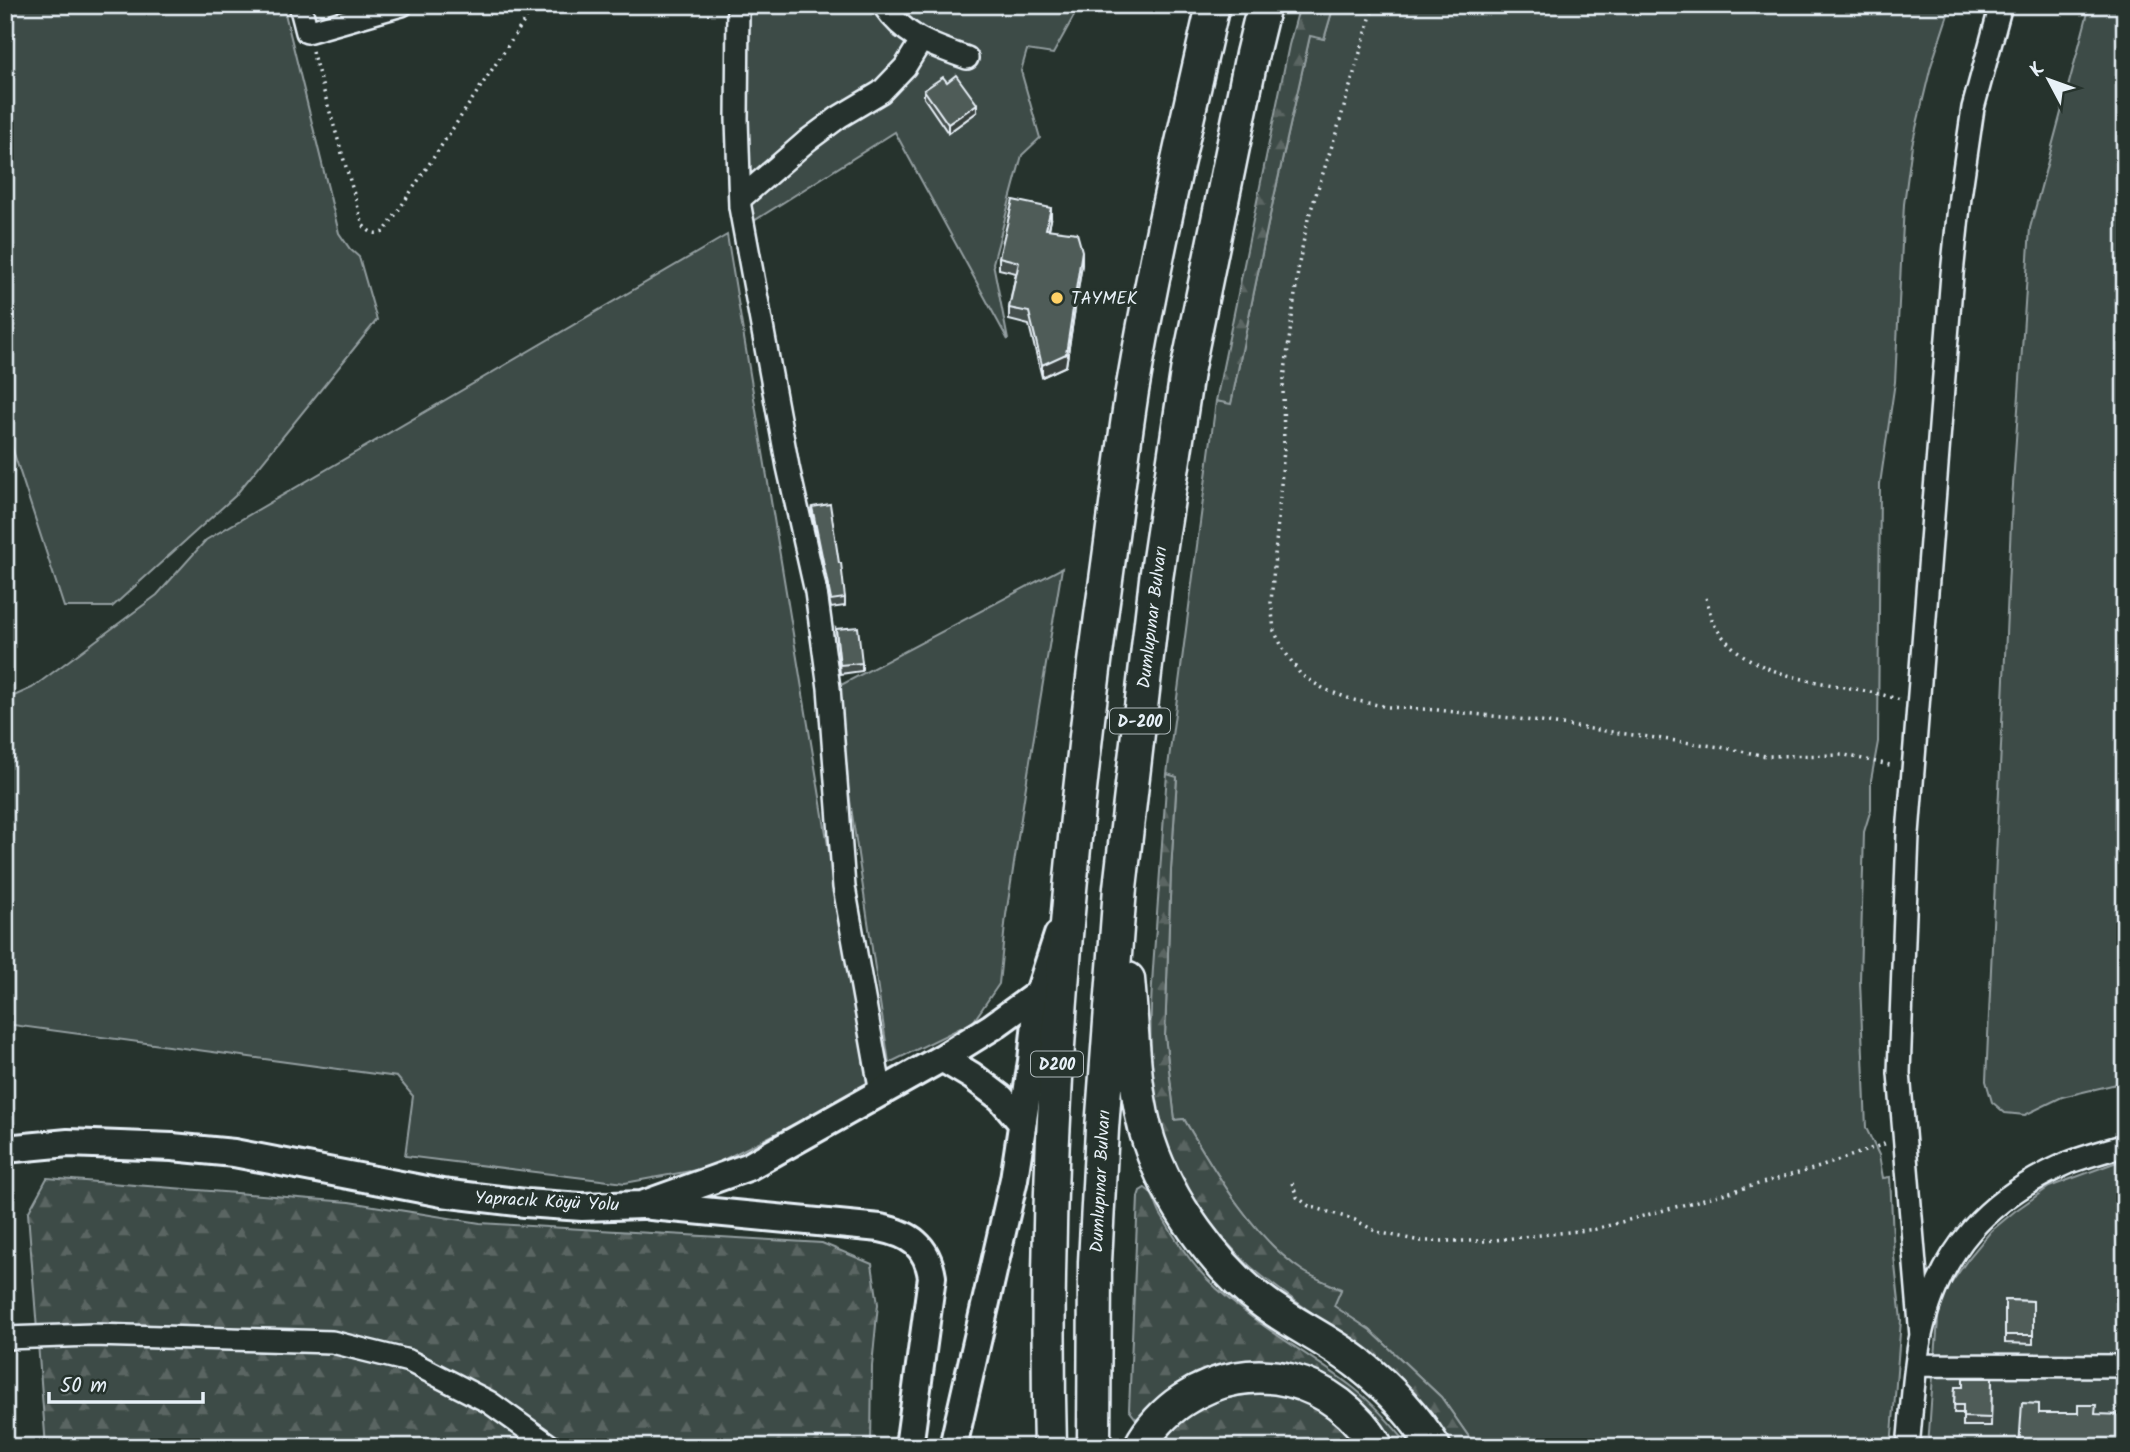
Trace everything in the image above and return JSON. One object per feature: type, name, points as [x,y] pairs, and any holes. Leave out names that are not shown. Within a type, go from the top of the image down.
[{"type":"highway","name":"D200","points":[[1050,1447],[1049,1294],[1054,1099],[1068,906],[1091,684],[1132,392],[1172,188],[1213,5]]},
{"type":"highway","name":"Dumlupınar Bulvarı","points":[[1094,1447],[1095,1262],[1103,1116],[1120,888],[1156,579],[1187,372],[1264,5]]},
{"type":"highway","points":[[1120,888],[1142,1111],[1149,1142],[1179,1204],[1218,1261],[1236,1279],[1263,1303],[1360,1364],[1394,1397],[1434,1447]]},
{"type":"highway","points":[[1140,1447],[1160,1420],[1175,1405],[1193,1394],[1215,1383],[1241,1377],[1268,1376],[1294,1380],[1318,1390],[1341,1405],[1359,1422],[1377,1447]]},
{"type":"main road","points":[[953,1447],[1014,1179],[1039,993],[1068,906]]},
{"type":"main road","name":"Yapracık Köyü Yolu","points":[[5,1149],[68,1143],[172,1147],[234,1153],[456,1195],[582,1207],[642,1205],[748,1167],[942,1058],[1039,993]]},
{"type":"main road","points":[[942,1058],[1001,1098],[1022,1123]]},
{"type":"main road","points":[[642,1205],[880,1228],[898,1232],[925,1252],[930,1262],[932,1277],[909,1447]]},
{"type":"street","points":[[300,5],[307,32],[402,5]]},
{"type":"street","points":[[738,5],[740,199],[747,251],[788,467],[816,592],[829,688],[844,887],[881,1093]]},
{"type":"street","points":[[883,5],[904,30],[921,41],[967,58]]},
{"type":"street","points":[[1921,1336],[1899,1073],[1908,834],[1960,197],[1973,108],[2001,5]]},
{"type":"street","points":[[740,199],[808,139],[881,92],[905,67],[921,41]]},
{"type":"street","points":[[1908,1447],[1921,1336],[1935,1286],[1951,1257],[1970,1231],[2015,1191],[2072,1162],[2125,1145]]},
{"type":"street","points":[[5,1338],[93,1335],[332,1342],[409,1361],[489,1402],[552,1447]]},
{"type":"street","points":[[1916,1365],[2125,1366]]},
{"type":"path","points":[[307,32],[363,225],[369,232],[376,234],[384,232],[535,5]]},
{"type":"path","points":[[1374,5],[1308,219],[1299,263],[1283,387],[1284,449],[1271,602],[1274,631],[1284,652],[1301,675],[1324,689],[1365,702],[1519,719],[1766,756],[1845,755],[1913,771]]},
{"type":"path","points":[[1706,597],[1713,622],[1741,654],[1757,664],[1779,673],[1881,694],[1918,707]]},
{"type":"path","points":[[1292,1183],[1297,1197],[1309,1206],[1355,1220],[1377,1232],[1420,1241],[1486,1241],[1596,1229],[1820,1167],[1905,1137]]},
{"type":"green space","points":[[5,5],[283,5],[339,233],[359,257],[377,320],[235,496],[112,607],[64,607],[5,426]]},
{"type":"green space","points":[[750,5],[869,5],[895,37],[928,54],[977,63],[975,54],[911,25],[895,5],[1080,5],[1053,54],[1027,50],[1021,71],[1040,138],[1022,155],[993,263],[1008,340],[895,132],[749,224],[745,162]]},
{"type":"green space","points":[[1300,5],[1334,5],[1324,39],[1310,36],[1231,404],[1216,401],[1289,45]]},
{"type":"green space","points":[[1334,5],[1951,5],[1931,66],[1912,145],[1904,204],[1895,382],[1880,484],[1878,742],[1871,780],[1871,809],[1864,832],[1860,981],[1866,1128],[1879,1155],[1883,1178],[1890,1177],[1901,1320],[1891,1447],[1476,1447],[1441,1397],[1370,1330],[1333,1306],[1341,1289],[1302,1271],[1267,1240],[1221,1181],[1184,1119],[1175,1120],[1165,1036],[1177,778],[1167,774],[1216,401],[1231,403],[1310,35],[1324,39]]},
{"type":"green space","points":[[2090,5],[2125,5],[2125,1082],[2062,1097],[2025,1115],[2005,1113],[1992,1102],[1986,1081],[2012,500],[2030,228]]},
{"type":"green space","points":[[727,235],[868,1087],[707,1168],[625,1183],[405,1156],[413,1096],[397,1077],[5,1024],[5,700],[32,688],[157,595],[206,540]]},
{"type":"green space","points":[[1062,568],[1006,915],[999,984],[973,1022],[889,1063],[848,787],[839,686]]},
{"type":"green space","points":[[1167,774],[1177,777],[1165,1036],[1175,1120],[1184,1119],[1236,1201],[1267,1240],[1303,1271],[1341,1290],[1334,1306],[1370,1330],[1441,1397],[1476,1447],[1454,1447],[1427,1407],[1388,1369],[1278,1289],[1246,1262],[1207,1218],[1175,1168],[1155,1098],[1150,1042]]},
{"type":"green space","points":[[2125,1159],[2125,1359],[1935,1357],[1939,1308],[1946,1291],[1991,1231],[2049,1187]]},
{"type":"green space","points":[[47,1178],[349,1202],[480,1223],[822,1243],[872,1264],[878,1304],[872,1366],[871,1447],[46,1447],[28,1213]]},
{"type":"green space","points":[[1145,1188],[1153,1196],[1161,1215],[1183,1249],[1208,1280],[1261,1324],[1355,1389],[1384,1416],[1410,1447],[1392,1447],[1266,1362],[1226,1365],[1195,1373],[1136,1419],[1129,1410],[1138,1197],[1140,1191]]},
{"type":"green space","points":[[1933,1375],[2125,1377],[2125,1447],[1928,1447]]},
{"type":"green space","points":[[1273,1392],[1298,1397],[1336,1420],[1358,1447],[1155,1447],[1194,1411],[1236,1396]]},
{"type":"building","points":[[956,75],[977,104],[948,124],[924,90],[943,77],[947,82]]},
{"type":"building","points":[[1013,200],[1051,208],[1046,229],[1077,233],[1082,251],[1066,354],[1042,365],[1029,312],[1009,308],[1019,262],[999,257]]},
{"type":"building","points":[[830,504],[845,598],[831,600],[812,507]]},
{"type":"building","points":[[858,627],[862,663],[840,665],[836,629]]},
{"type":"building","points":[[2005,1300],[2033,1301],[2033,1335],[2005,1335]]},
{"type":"building","points":[[1963,1378],[1992,1378],[1991,1418],[1963,1417],[1963,1405],[1954,1405],[1955,1387],[1963,1387]]},
{"type":"building","points":[[2022,1403],[2039,1404],[2039,1413],[2078,1413],[2078,1405],[2096,1405],[2095,1414],[2125,1415],[2125,1447],[2019,1447]]},
{"type":"place","name":"TAYMEK","points":[[1057,298]]}]
